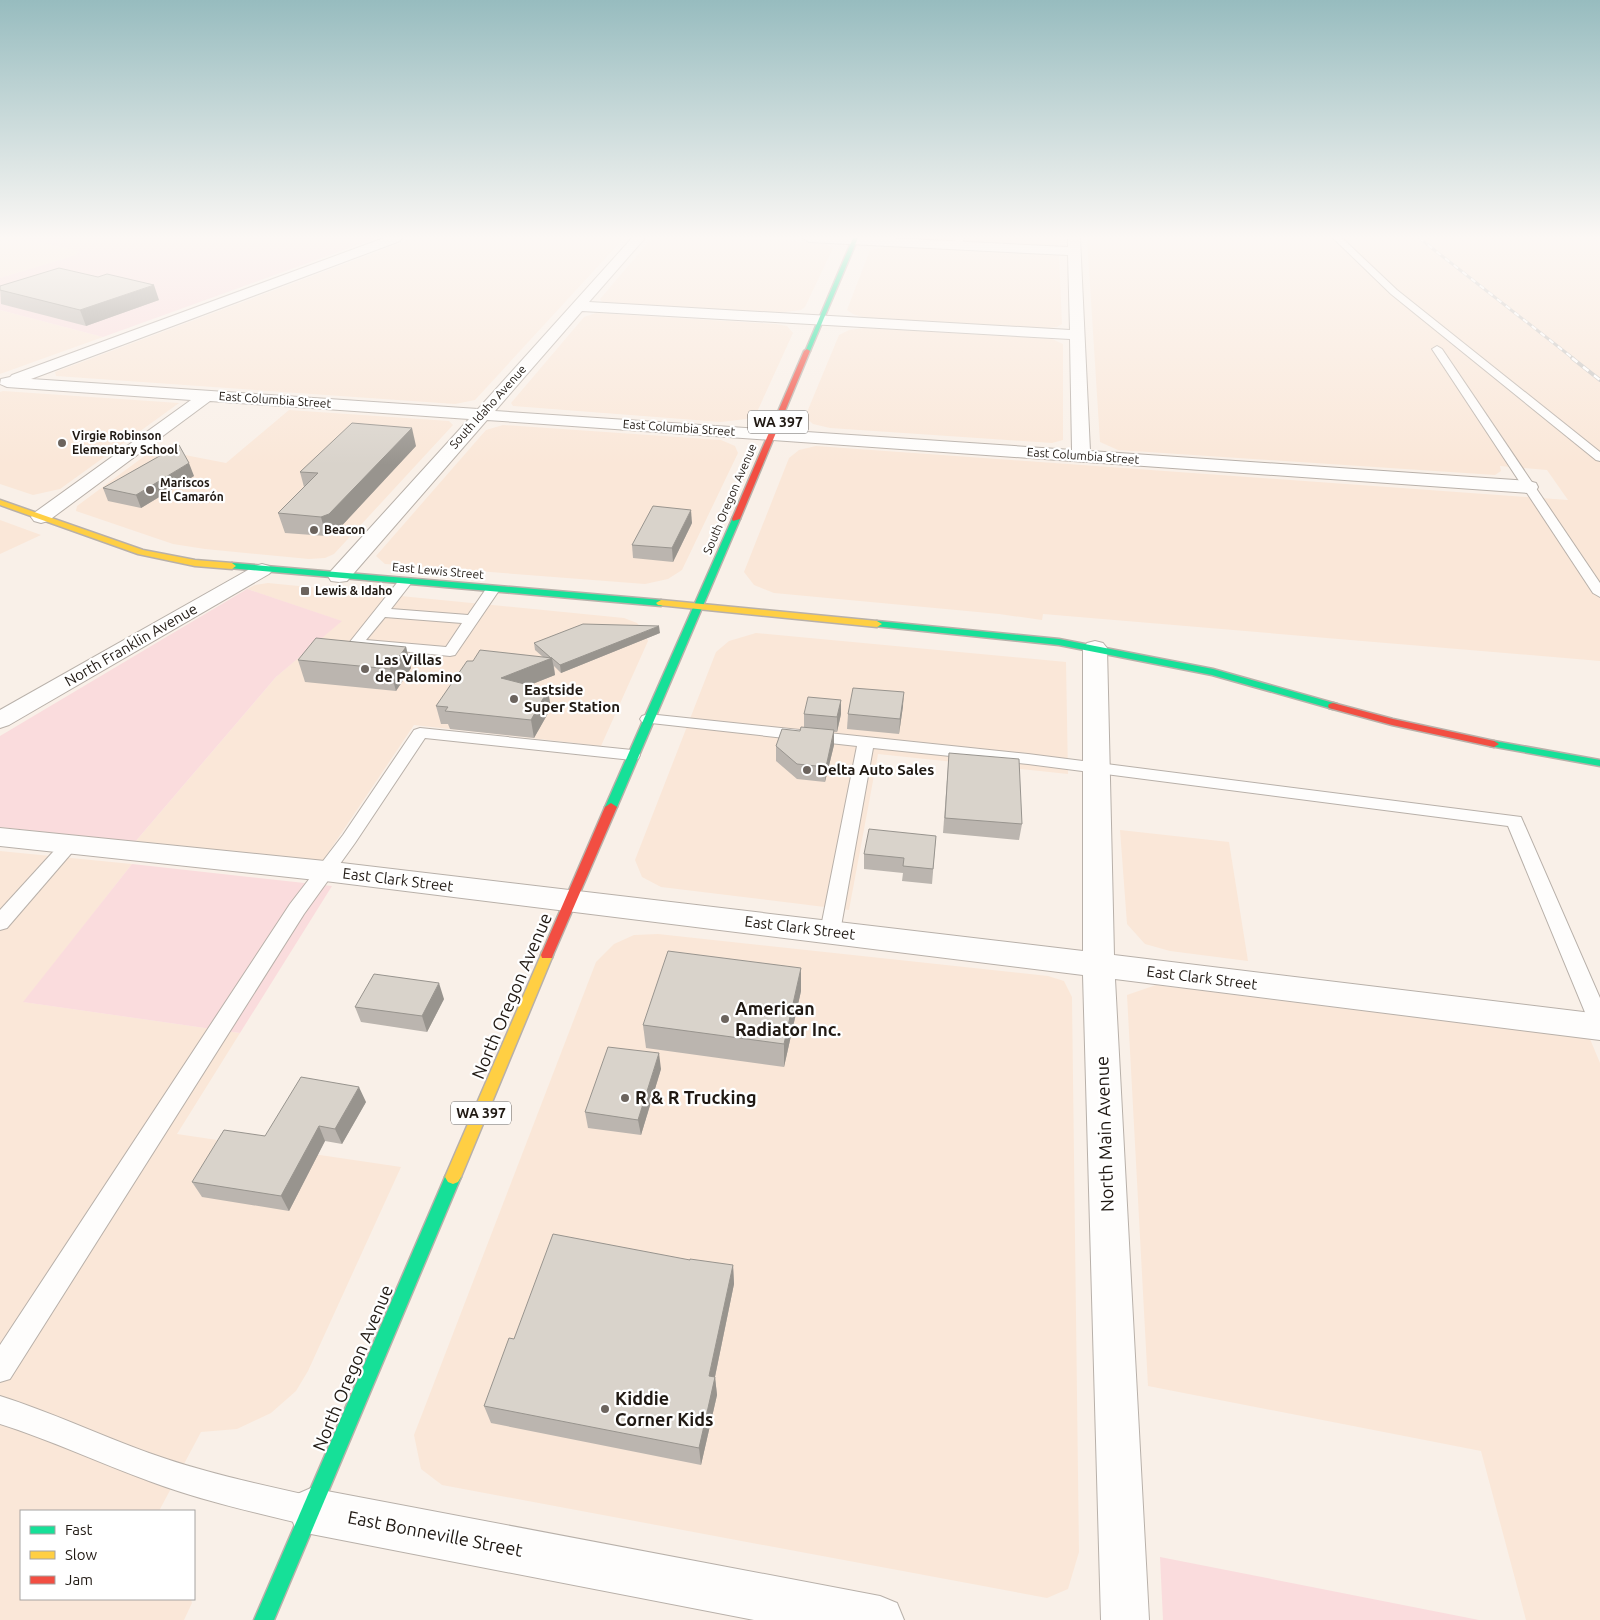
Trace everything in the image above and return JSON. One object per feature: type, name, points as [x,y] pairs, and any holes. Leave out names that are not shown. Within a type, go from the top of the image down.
[{"type":"main road","name":"South Oregon Avenue","points":[[699,606],[773,434],[821,314]]},
{"type":"main road","name":"East Lewis Street","points":[[0,502],[141,552],[195,563],[883,623],[1014,636],[1095,648],[1221,674],[1392,722],[1529,751],[1600,763]]},
{"type":"main road","name":"North Oregon Avenue","points":[[264,1620],[572,900],[632,755],[699,606]]},
{"type":"street","points":[[4,383],[192,314]]},
{"type":"street","name":"South Idaho Avenue","points":[[338,576],[571,314]]},
{"type":"street","points":[[708,314],[1077,335]]},
{"type":"street","points":[[1076,314],[1081,456]]},
{"type":"street","name":"East Columbia Street","points":[[4,383],[208,395],[1529,487]]},
{"type":"street","points":[[41,517],[208,395]]},
{"type":"street","name":"North Franklin Avenue","points":[[0,720],[262,570]]},
{"type":"street","name":"North Main Avenue","points":[[1095,648],[1094,768],[1098,965],[1125,1620]]},
{"type":"street","name":"East Clark Street","points":[[0,838],[325,871],[572,900],[1600,1027]]},
{"type":"street","name":"East Bonneville Street","points":[[310,1511],[880,1620]]},
{"type":"lane","points":[[1421,314],[1600,458]]},
{"type":"lane","points":[[1436,349],[1600,593]]},
{"type":"lane","points":[[405,582],[356,643],[450,652],[493,589]]},
{"type":"lane","points":[[380,612],[472,620]]},
{"type":"lane","points":[[648,719],[1094,768],[1515,820],[1600,1022]]},
{"type":"lane","points":[[0,1369],[292,917],[349,839],[420,732],[632,755]]},
{"type":"lane","points":[[830,932],[866,742]]},
{"type":"lane","points":[[0,923],[69,845]]},
{"type":"lane","name":"East Bonneville Street","points":[[0,1410],[56,1428],[149,1466],[198,1483],[240,1496],[310,1511]]},
{"type":"shaded area","points":[[0,314],[14,314],[103,337],[0,374]]},
{"type":"shaded area","points":[[14,314],[168,314],[103,337]]},
{"type":"shaded area","points":[[211,314],[554,314],[475,400],[455,404],[56,376],[55,372]]},
{"type":"shaded area","points":[[594,314],[606,314],[776,324],[787,326],[793,333],[757,412],[746,419],[721,422],[513,406],[511,403],[584,317]]},
{"type":"shaded area","points":[[853,314],[1062,314],[1062,324],[1057,327],[1048,328],[865,318]]},
{"type":"shaded area","points":[[1092,314],[1600,314],[1600,661],[1043,614],[1042,620],[999,614],[774,593],[754,585],[744,572],[789,458],[799,450],[816,446],[1568,500],[1547,470],[1500,466],[1501,471],[1495,475],[1118,450],[1100,442]]},
{"type":"shaded area","points":[[864,328],[1052,339],[1063,344],[1063,440],[1052,443],[830,428],[813,424],[805,417],[839,335],[849,330]]},
{"type":"shaded area","name":"Virgie Robinson Elementary School","points":[[0,392],[179,403],[60,489],[33,495],[0,484]]},
{"type":"shaded area","points":[[289,410],[449,421],[453,425],[334,554],[325,558],[309,559],[173,544],[76,511],[77,506],[154,449],[226,463]]},
{"type":"shaded area","points":[[503,425],[721,440],[735,446],[738,453],[682,570],[668,579],[645,584],[385,564],[376,556],[486,430]]},
{"type":"shaded area","points":[[0,520],[41,535],[0,554]]},
{"type":"shaded area","points":[[268,583],[624,618],[637,623],[644,631],[648,641],[601,746],[414,725],[322,862],[135,842],[276,677],[341,621],[247,589],[255,585]]},
{"type":"shaded area","points":[[247,589],[342,621],[276,677],[135,842],[0,827],[0,736]]},
{"type":"shaded area","points":[[756,633],[1066,662],[1068,774],[878,754],[849,910],[661,887],[642,877],[635,860],[716,652],[729,641]]},
{"type":"shaded area","points":[[1120,830],[1229,842],[1248,961],[1170,951],[1145,944],[1127,924]]},
{"type":"shaded area","points":[[0,851],[132,864],[24,1002],[240,1033],[177,1134],[401,1167],[308,1371],[296,1391],[271,1413],[237,1429],[201,1432],[160,1510],[20,1510],[20,1600],[191,1600],[192,1603],[184,1620],[0,1620]]},
{"type":"shaded area","points":[[132,864],[332,886],[240,1033],[23,1002]]},
{"type":"shaded area","points":[[658,934],[1048,976],[1064,981],[1072,997],[1079,1552],[1068,1589],[1047,1598],[442,1485],[421,1469],[414,1435],[596,962],[614,944],[634,935]]},
{"type":"shaded area","points":[[1156,985],[1590,1039],[1600,1063],[1600,1620],[1526,1620],[1481,1451],[1148,1386],[1127,995]]},
{"type":"shaded area","points":[[1160,1557],[1479,1620],[1163,1620]]},
{"type":"building","points":[[352,423],[412,428],[329,514],[321,517],[278,513],[318,473],[300,472]]},
{"type":"building","points":[[179,445],[189,463],[136,495],[103,488]]},
{"type":"building","points":[[653,506],[691,510],[672,548],[632,545]]},
{"type":"building","points":[[583,624],[659,626],[560,665],[534,643]]},
{"type":"building","points":[[316,638],[406,647],[390,669],[298,660]]},
{"type":"building","points":[[480,650],[552,658],[501,678],[548,690],[531,720],[445,711],[448,707],[436,706],[467,661],[473,661]]},
{"type":"building","points":[[853,688],[904,692],[900,719],[848,714]]},
{"type":"building","points":[[808,697],[841,700],[837,717],[804,714]]},
{"type":"building","points":[[801,727],[834,730],[826,767],[797,764],[776,746],[782,729],[800,731]]},
{"type":"building","points":[[949,753],[1019,759],[1022,824],[945,818]]},
{"type":"building","points":[[869,829],[936,836],[933,869],[903,866],[904,858],[864,854]]},
{"type":"building","name":"American Radiator Inc.","points":[[668,951],[801,968],[784,1044],[643,1025]]},
{"type":"building","points":[[374,974],[439,983],[422,1016],[355,1007]]},
{"type":"building","name":"R & R Trucking","points":[[608,1047],[659,1053],[638,1120],[585,1112]]},
{"type":"building","points":[[301,1077],[359,1087],[335,1129],[319,1126],[281,1196],[192,1182],[224,1130],[265,1136]]},
{"type":"building","points":[[553,1234],[690,1260],[733,1265],[709,1376],[715,1377],[699,1448],[484,1406],[509,1338],[514,1339]]},
{"type":"railway","points":[[1516,314],[1574,359]]},
{"type":"railway","points":[[1572,358],[1600,380]]},
{"type":"traffic: fast","points":[[807,351],[823,314]]},
{"type":"traffic: fast","points":[[611,807],[736,519]]},
{"type":"traffic: fast","points":[[232,566],[661,603]]},
{"type":"traffic: fast","points":[[877,624],[1059,642],[1213,672],[1333,706]]},
{"type":"traffic: fast","points":[[1494,744],[1600,763]]},
{"type":"traffic: fast","points":[[264,1620],[453,1177]]},
{"type":"traffic: slow","points":[[0,502],[141,552],[195,563],[232,566]]},
{"type":"traffic: slow","points":[[661,603],[877,624]]},
{"type":"traffic: slow","points":[[453,1177],[547,955]]},
{"type":"traffic: jam","points":[[736,519],[807,351]]},
{"type":"traffic: jam","points":[[1333,706],[1392,722],[1494,744]]},
{"type":"traffic: jam","points":[[547,955],[611,807]]},
{"type":"place","name":"Virgie Robinson Elementary School","points":[[62,443]]},
{"type":"place","name":"Mariscos El Camarón","points":[[150,490]]},
{"type":"place","name":"Beacon","points":[[314,530]]},
{"type":"place","name":"Lewis & Idaho","points":[[305,591]]},
{"type":"place","name":"Las Villas de Palomino","points":[[365,669]]},
{"type":"place","name":"Eastside Super Station","points":[[514,699]]},
{"type":"place","name":"Delta Auto Sales","points":[[807,770]]},
{"type":"place","name":"American Radiator Inc.","points":[[725,1019]]},
{"type":"place","name":"R & R Trucking","points":[[625,1098]]},
{"type":"place","name":"Kiddie Corner Kids","points":[[605,1409]]}]
